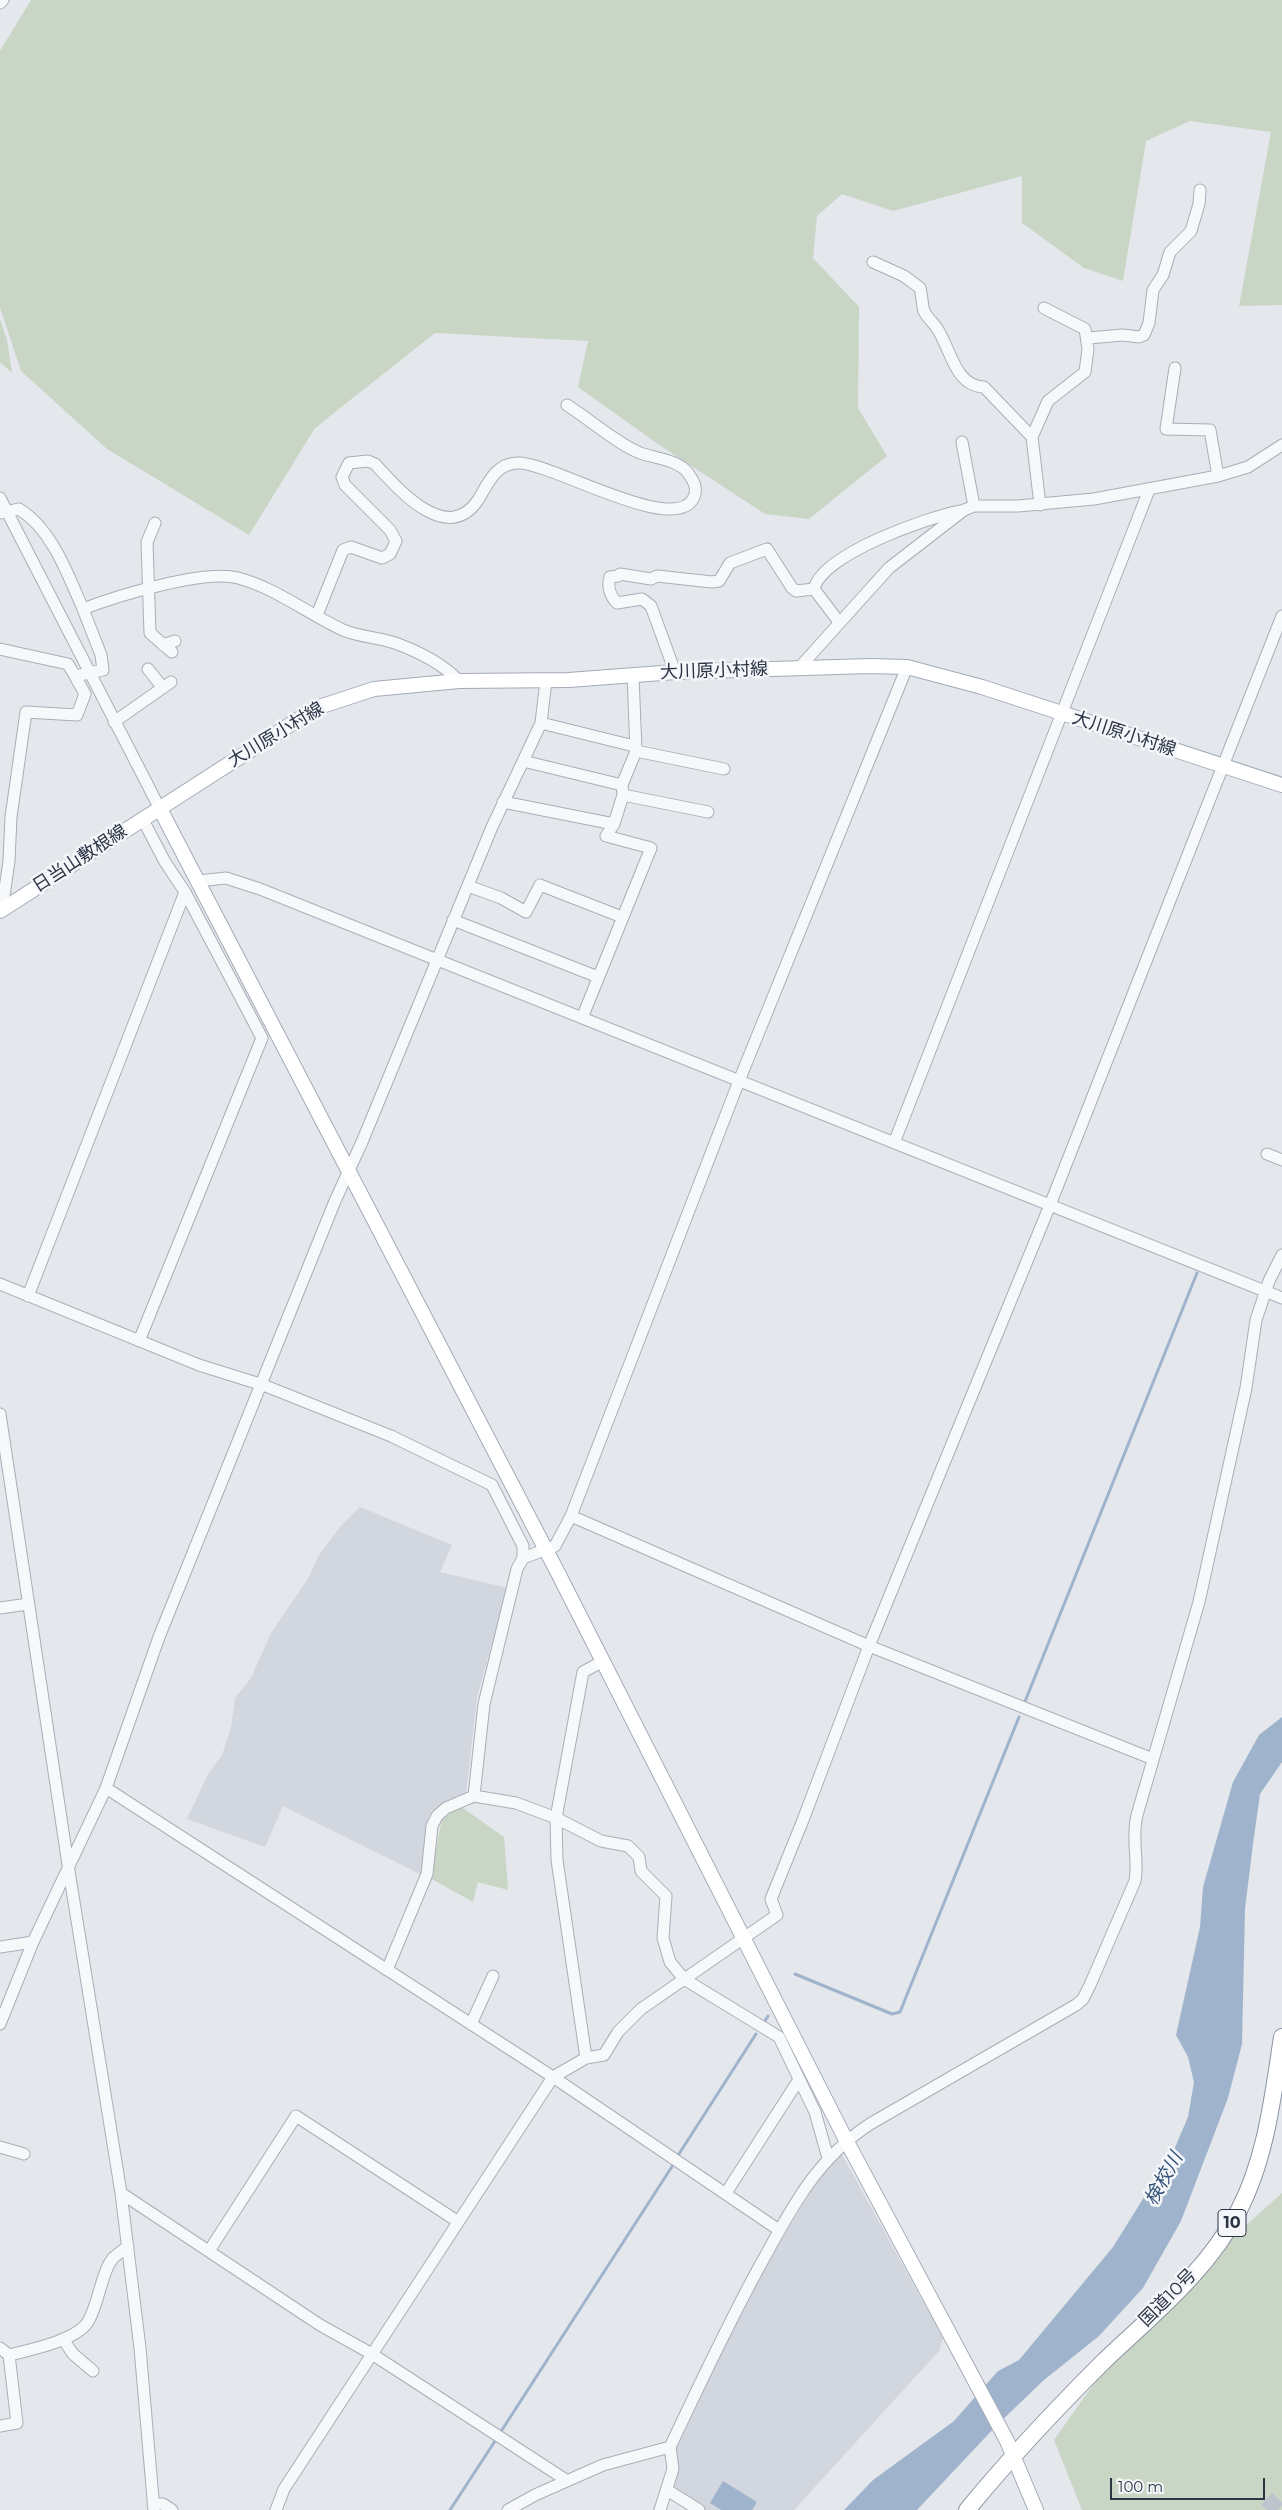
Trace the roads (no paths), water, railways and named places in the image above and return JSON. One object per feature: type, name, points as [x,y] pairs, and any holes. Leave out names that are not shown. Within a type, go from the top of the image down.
[{"type":"highway","name":"国道10号","points":[[967,2510],[1009,2448],[1184,2284],[1225,2235],[1238,2212],[1256,2170],[1282,2037]]},
{"type":"main road","name":"大川原小村線","points":[[160,807],[316,708],[374,689],[460,681],[546,681],[675,672],[870,666],[908,667],[982,687],[1282,786]]},
{"type":"main road","name":"日当山敷根線","points":[[1,910],[160,807]]},
{"type":"main road","points":[[160,807],[603,1661],[846,2140],[953,2338],[1009,2448],[1036,2510]]},
{"type":"street","points":[[1088,338],[1123,335],[1139,337],[1144,335],[1149,323],[1153,290],[1163,275],[1170,252],[1191,231],[1199,204],[1200,190]]},
{"type":"street","points":[[873,262],[904,276],[920,288],[924,311],[938,330],[949,354],[968,382],[984,387],[1032,437]]},
{"type":"street","points":[[1040,504],[1032,437],[1048,401],[1085,372],[1088,338],[1085,330],[1044,308]]},
{"type":"street","points":[[1175,368],[1166,429],[1210,430],[1218,476]]},
{"type":"street","points":[[317,614],[343,550],[351,546],[382,558],[390,554],[396,541],[390,530],[345,485],[342,478],[349,464],[368,461],[375,464],[414,504],[446,518],[460,517],[477,501],[496,471],[507,464],[517,462],[558,472],[617,497],[656,509],[672,510],[691,502],[695,496],[695,485],[686,470],[675,463],[637,452],[567,405]]},
{"type":"street","points":[[962,442],[969,508]]},
{"type":"street","points":[[839,622],[814,589],[815,582],[854,551],[937,515],[969,508],[1094,499],[1218,476],[1248,467],[1282,445]]},
{"type":"street","points":[[894,1143],[1149,490]]},
{"type":"street","points":[[0,498],[3,513],[160,807]]},
{"type":"street","points":[[3,513],[19,508],[29,514],[42,530],[62,562],[83,609],[101,655],[103,670],[75,676]]},
{"type":"street","points":[[799,668],[889,568],[969,508]]},
{"type":"street","points":[[155,523],[147,542],[150,634],[170,646]]},
{"type":"street","points":[[675,672],[651,606],[642,599],[617,603],[608,584],[610,577],[620,574],[651,579],[657,576],[712,582],[719,581],[730,563],[767,549],[792,588],[796,591],[814,589]]},
{"type":"street","points":[[83,609],[127,592],[231,576],[245,580],[317,614],[344,630],[395,643],[435,663],[460,681]]},
{"type":"street","points":[[276,2510],[284,2488],[553,2077],[586,2058],[604,2055],[618,2032],[641,2009],[777,1915],[771,1899],[803,1820],[868,1646],[1050,1205],[1282,616]]},
{"type":"street","points":[[0,649],[68,664],[85,694],[77,715],[26,712],[11,817],[9,862],[1,910]]},
{"type":"street","points":[[523,1558],[555,1546],[570,1516],[739,1080],[908,667]]},
{"type":"street","points":[[114,722],[167,685],[148,669]]},
{"type":"street","points":[[582,1018],[651,848],[606,836],[614,824],[635,748],[636,713],[633,675]]},
{"type":"street","points":[[0,2024],[33,1942],[69,1871],[106,1788],[160,1637],[263,1385],[334,1201],[349,1170],[503,802],[541,723],[546,681]]},
{"type":"street","points":[[541,723],[724,769]]},
{"type":"street","points":[[523,760],[623,790],[708,812]]},
{"type":"street","points":[[503,802],[614,824]]},
{"type":"street","points":[[139,1341],[262,1038],[185,892],[165,862],[142,818]]},
{"type":"street","points":[[198,881],[226,878],[237,881],[1282,1298]]},
{"type":"street","points":[[468,886],[501,898],[526,912],[540,885],[622,917]]},
{"type":"street","points":[[28,1296],[185,892]]},
{"type":"street","points":[[453,920],[598,977]]},
{"type":"street","points":[[1266,1154],[1282,1160]]},
{"type":"street","points":[[660,2510],[668,2490],[673,2469],[670,2447],[734,2310],[812,2177],[846,2140],[870,2124],[1076,2005],[1083,1999],[1135,1881],[1134,1826],[1199,1602],[1246,1388],[1256,1320],[1265,1292],[1282,1255]]},
{"type":"street","points":[[0,1284],[199,1365],[263,1385],[390,1436],[492,1486],[524,1546],[523,1558],[518,1568],[484,1704],[474,1796]]},
{"type":"street","points":[[0,1414],[69,1871],[121,2193],[140,2348],[153,2507],[163,2504],[172,2510]]},
{"type":"street","points":[[570,1516],[868,1646],[1153,1759]]},
{"type":"street","points":[[0,1608],[28,1604]]},
{"type":"street","points":[[586,2058],[557,1860],[556,1818],[583,1672],[603,1661]]},
{"type":"street","points":[[106,1788],[553,2077],[780,2230]]},
{"type":"street","points":[[387,1970],[427,1874],[432,1826],[437,1816],[446,1808],[474,1796],[516,1803],[556,1818],[601,1841],[628,1846],[639,1857],[641,1871],[666,1896],[663,1938],[670,1962],[684,1978],[779,2037],[792,2061],[798,2081],[815,2112],[828,2158]]},
{"type":"street","points":[[0,1947],[33,1942]]},
{"type":"street","points":[[471,2024],[493,1976]]},
{"type":"street","points":[[726,2193],[798,2081]]},
{"type":"street","points":[[208,2251],[296,2116],[457,2221]]},
{"type":"street","points":[[0,2147],[24,2154]]},
{"type":"street","points":[[121,2193],[320,2325],[372,2354],[500,2435],[566,2480]]},
{"type":"street","points":[[0,2426],[17,2423],[4,2352],[63,2339],[89,2321],[109,2264],[113,2258],[128,2246]]},
{"type":"street","points":[[63,2339],[73,2354],[93,2371]]},
{"type":"street","points":[[508,2510],[566,2480],[603,2464],[670,2447]]},
{"type":"street","points":[[668,2490],[699,2510]]},
{"type":"water","name":"検校川","points":[[1282,1717],[1282,1762],[1260,1794],[1245,1909],[1242,2044],[1228,2098],[1181,2221],[1143,2288],[1099,2336],[1044,2380],[997,2425],[917,2510],[844,2510],[873,2480],[954,2421],[998,2371],[1019,2360],[1113,2247],[1146,2194],[1167,2166],[1188,2117],[1194,2082],[1188,2057],[1176,2035],[1200,1927],[1203,1887],[1233,1782],[1259,1735]]},
{"type":"water","points":[[723,2481],[757,2502],[752,2510],[721,2510],[710,2503]]},
{"type":"waterway","points":[[1024,1704],[1197,1273]]},
{"type":"waterway","points":[[795,1974],[892,2014],[900,2012],[1019,1717]]},
{"type":"waterway","points":[[763,2024],[768,2016]]},
{"type":"waterway","points":[[677,2157],[756,2034]]},
{"type":"waterway","points":[[500,2433],[673,2165]]},
{"type":"waterway","points":[[450,2510],[497,2438]]},
{"type":"tunnel","points":[[1267,2510],[1282,2494]]}]
